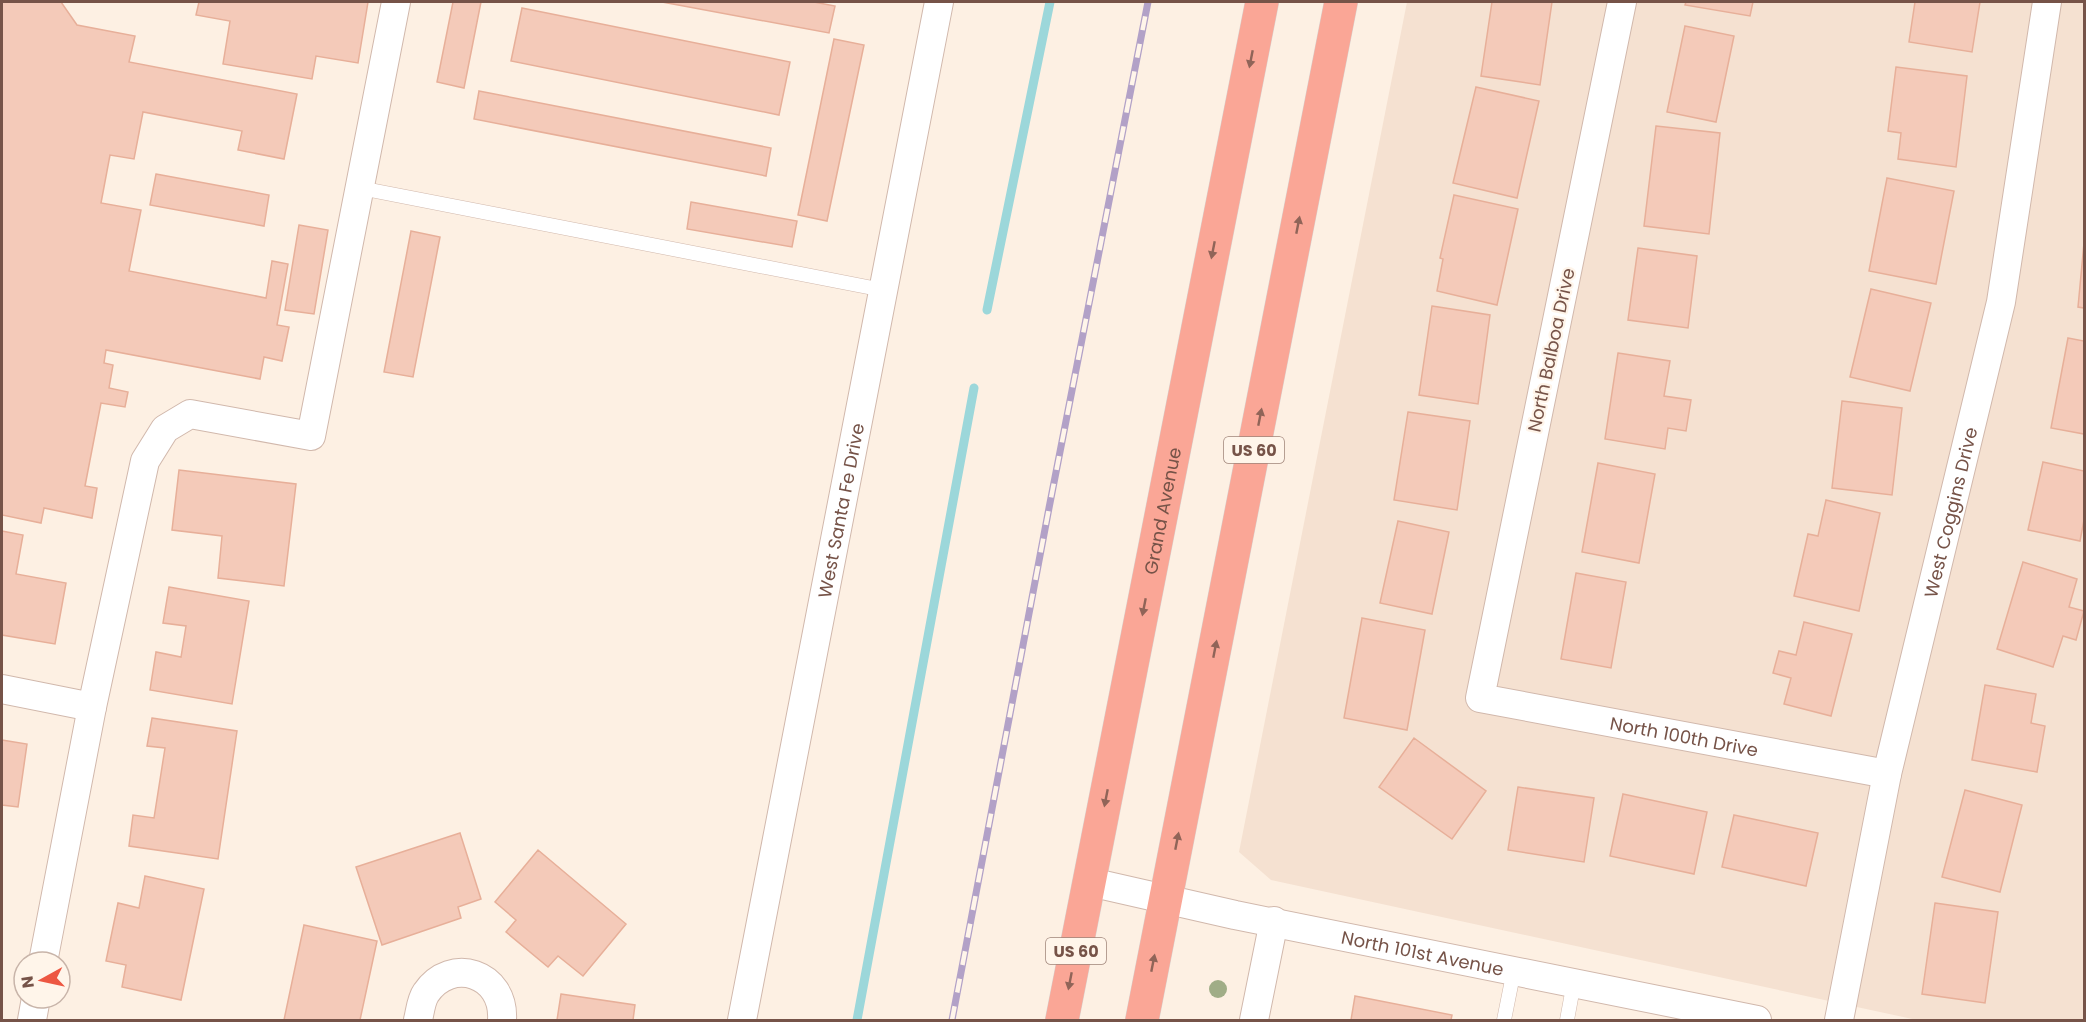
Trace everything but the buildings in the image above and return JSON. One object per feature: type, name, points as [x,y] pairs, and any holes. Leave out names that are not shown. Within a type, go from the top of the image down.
[{"type":"highway","name":"Grand Avenue","points":[[1062,1020],[1262,2]]},
{"type":"highway","name":"US 60","points":[[1142,1020],[1341,2]]},
{"type":"street","points":[[45,950],[92,707],[145,461],[165,429],[190,414],[311,436],[396,2]]},
{"type":"street","name":"West Santa Fe Drive","points":[[742,1020],[939,2]]},
{"type":"street","name":"North Balboa Drive","points":[[1480,698],[1622,2]]},
{"type":"street","name":"West Coggins Drive","points":[[1839,1020],[1887,774],[2001,302],[2047,2]]},
{"type":"street","points":[[2,689],[92,707]]},
{"type":"street","name":"North 100th Drive","points":[[1480,698],[1887,774]]},
{"type":"street","name":"North 101st Avenue","points":[[1090,882],[1235,915],[1274,921],[1757,1020]]},
{"type":"street","points":[[1254,1020],[1274,921]]},
{"type":"street","points":[[418,1020],[426,994],[439,981],[454,974],[472,974],[490,982],[499,996],[503,1010],[502,1020]]},
{"type":"lane","points":[[360,188],[883,290]]},
{"type":"lane","points":[[1504,1020],[1514,970]]},
{"type":"lane","points":[[1567,1020],[1574,982]]},
{"type":"shaded area","points":[[1407,2],[2084,2],[2084,1020],[1917,1020],[1271,880],[1239,852]]},
{"type":"waterway","points":[[987,310],[1050,2]]},
{"type":"waterway","points":[[857,1020],[974,388]]},
{"type":"railway","points":[[952,1020],[1148,2]]}]
